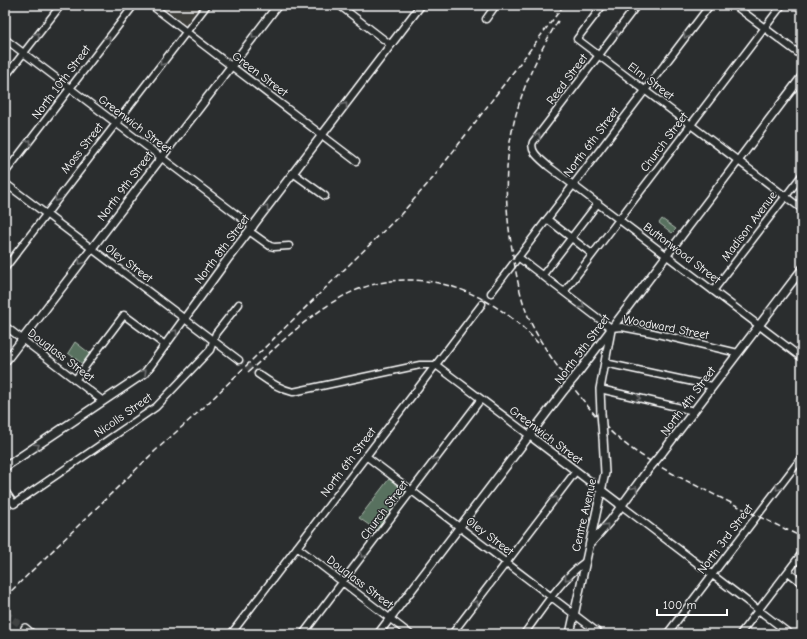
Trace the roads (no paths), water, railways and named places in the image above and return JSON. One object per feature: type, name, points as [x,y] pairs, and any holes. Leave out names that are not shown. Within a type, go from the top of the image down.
[{"type":"main road","name":"North 9th Street","points":[[5,362],[278,5]]},
{"type":"main road","name":"North 8th Street","points":[[5,467],[145,373],[293,173],[421,5]]},
{"type":"main road","name":"North 5th Street","points":[[378,634],[529,435],[575,377],[802,76]]},
{"type":"main road","name":"North 4th Street","points":[[589,545],[622,506],[802,269]]},
{"type":"main road","name":"Centre Avenue","points":[[570,634],[605,474],[600,389],[611,328]]},
{"type":"main road","name":"Greenwich Street","points":[[529,435],[622,506]]},
{"type":"main road","points":[[25,628],[32,634]]},
{"type":"street","points":[[5,77],[61,5]]},
{"type":"street","name":"North 10th Street","points":[[5,173],[134,5]]},
{"type":"street","name":"Green Street","points":[[151,5],[356,161]]},
{"type":"street","name":"Moss Street","points":[[5,268],[207,5]]},
{"type":"street","points":[[339,5],[391,45]]},
{"type":"street","points":[[486,19],[496,5]]},
{"type":"street","name":"Elm Street","points":[[603,5],[577,39],[802,209]]},
{"type":"street","name":"Reed Street","points":[[548,166],[533,151],[531,146],[533,142],[637,5]]},
{"type":"street","name":"North 6th Street","points":[[491,292],[710,5]]},
{"type":"street","points":[[734,5],[802,56]]},
{"type":"street","name":"Church Street","points":[[564,292],[782,5]]},
{"type":"street","name":"Greenwich Street","points":[[5,39],[161,157],[270,246],[289,246]]},
{"type":"street","name":"Buttonwood Street","points":[[548,166],[574,184],[802,358]]},
{"type":"street","points":[[293,173],[325,196]]},
{"type":"street","name":"Madison Avenue","points":[[713,291],[802,175]]},
{"type":"street","name":"Oley Street","points":[[5,183],[239,360]]},
{"type":"street","points":[[542,276],[598,203]]},
{"type":"street","points":[[547,219],[592,254]]},
{"type":"street","name":"Woodward Street","points":[[518,257],[611,328],[622,327],[653,333],[738,353]]},
{"type":"street","name":"Nicolls Street","points":[[5,491],[14,504],[156,408],[210,350],[216,333],[239,304]]},
{"type":"street","name":"North 6th Street","points":[[231,634],[482,304]]},
{"type":"street","points":[[75,380],[124,315],[165,345]]},
{"type":"street","name":"Douglass Street","points":[[5,326],[103,401]]},
{"type":"street","points":[[605,363],[712,386]]},
{"type":"street","points":[[258,374],[276,386],[293,392],[420,365],[436,365]]},
{"type":"street","name":"Greenwich Street","points":[[436,365],[529,435]]},
{"type":"street","points":[[600,389],[694,410]]},
{"type":"street","name":"Church Street","points":[[303,634],[481,399]]},
{"type":"street","name":"Oley Street","points":[[366,456],[600,634]]},
{"type":"street","name":"North 3rd Street","points":[[667,634],[802,457]]},
{"type":"street","points":[[452,634],[576,471]]},
{"type":"street","name":"Greenwich Street","points":[[622,506],[790,634]]},
{"type":"street","name":"Douglass Street","points":[[297,547],[410,634]]},
{"type":"street","points":[[740,634],[802,553]]},
{"type":"street","points":[[524,634],[572,572],[585,562]]},
{"type":"street","points":[[788,572],[802,582]]},
{"type":"tunnel","points":[[482,304],[491,293]]},
{"type":"tunnel","points":[[239,360],[258,374]]},
{"type":"tunnel","points":[[5,613],[25,628]]},
{"type":"railway","points":[[5,597],[155,451],[203,408],[401,214],[433,178],[564,5]]},
{"type":"railway","points":[[558,21],[529,76],[519,103],[512,130],[508,158],[506,187],[512,249],[521,295],[534,330],[566,378],[594,413],[619,439],[647,459],[668,471],[802,537]]},
{"type":"railway","points":[[248,372],[314,315],[338,299],[365,287],[392,281],[419,280],[445,285],[471,293],[495,306],[518,323],[538,343]]}]
